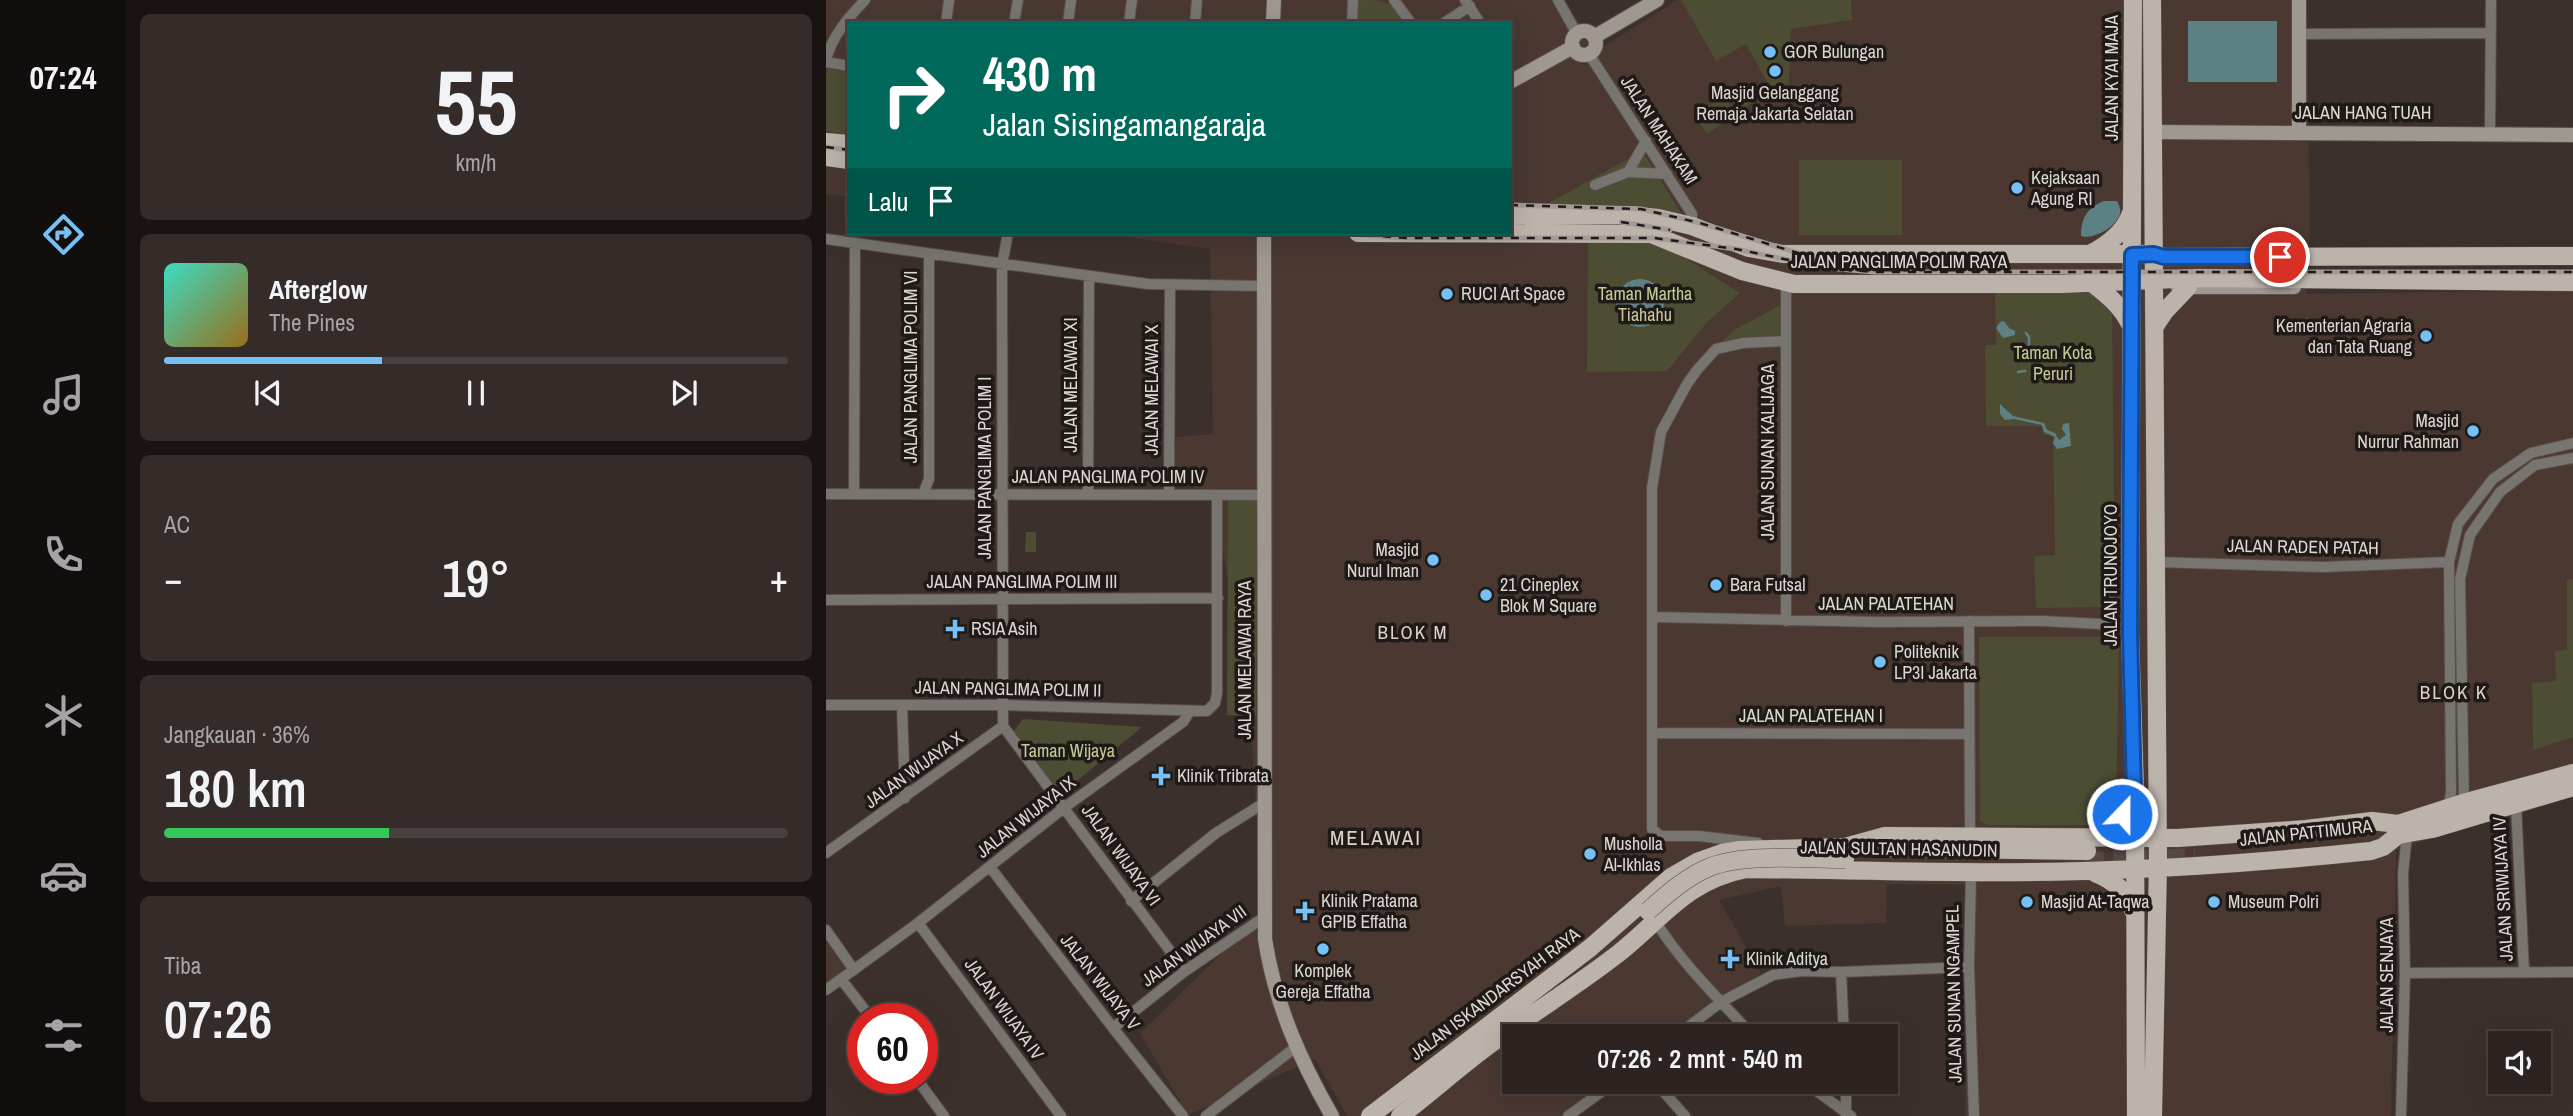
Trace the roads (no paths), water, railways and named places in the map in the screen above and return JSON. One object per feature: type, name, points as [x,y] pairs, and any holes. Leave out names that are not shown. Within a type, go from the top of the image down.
[{"type":"main road","points":[[1273,21],[1274,0]]},
{"type":"main road","points":[[1594,37],[1657,0]]},
{"type":"main road","name":"JALAN KYAI MAJA","points":[[2133,0],[2134,282]]},
{"type":"main road","points":[[2152,0],[2158,795],[2153,1116]]},
{"type":"main road","points":[[2299,0],[2300,132]]},
{"type":"main road","points":[[1512,77],[1586,32],[1594,37]]},
{"type":"main road","points":[[1575,41],[1580,54],[1589,54],[1595,47],[1594,37]]},
{"type":"main road","name":"JALAN HANG TUAH","points":[[2152,132],[2573,135]]},
{"type":"main road","points":[[826,142],[847,144]]},
{"type":"main road","points":[[826,157],[847,160]]},
{"type":"main road","points":[[2090,254],[2124,227],[2133,209]]},
{"type":"main road","name":"JALAN PANGLIMA POLIM RAYA","points":[[1512,216],[1629,215],[1674,220],[1731,243],[1783,254],[2154,254],[2164,257],[2448,258],[2573,256]]},
{"type":"main road","name":"JALAN PANGLIMA POLIM RAYA","points":[[1512,233],[1651,234],[1742,271],[1786,283],[2009,284],[2434,279],[2463,282],[2573,282]]},
{"type":"main road","name":"JALAN MELAWAI RAYA","points":[[1264,235],[1263,918],[1277,999],[1296,1047],[1332,1116]]},
{"type":"main road","points":[[2009,254],[2009,284]]},
{"type":"main road","name":"JALAN TRUNOJOYO","points":[[2134,282],[2127,624],[2133,703],[2136,1116]]},
{"type":"main road","points":[[2154,283],[2188,287],[2435,286],[2463,282]]},
{"type":"main road","points":[[2092,283],[2113,299],[2125,313],[2132,329]]},
{"type":"main road","points":[[2155,326],[2188,287]]},
{"type":"main road","points":[[2133,703],[2156,702]]},
{"type":"main road","name":"JALAN PATTIMURA","points":[[2191,854],[2371,851],[2383,847],[2401,831],[2456,805],[2573,773]]},
{"type":"main road","name":"JALAN PATTIMURA","points":[[2158,867],[2191,854],[2306,830],[2372,821],[2401,831],[2432,830],[2573,787]]},
{"type":"main road","points":[[2093,852],[2120,816],[2134,791]]},
{"type":"main road","points":[[2158,795],[2168,819],[2184,831],[2191,854]]},
{"type":"main road","name":"JALAN SULTAN HASANUDIN","points":[[1643,902],[1671,877],[1697,862],[1721,853],[1740,849],[1803,847],[1845,853],[1885,836],[1970,836],[2093,852],[2111,870],[2158,867]]},
{"type":"main road","name":"JALAN SULTAN HASANUDIN","points":[[1656,922],[1686,893],[1709,879],[1746,869],[1971,872],[2093,852],[2133,838],[2158,838]]},
{"type":"main road","name":"JALAN PATTIMURA","points":[[2158,838],[2178,838],[2191,854]]},
{"type":"main road","points":[[2178,838],[2171,846],[2171,859],[2191,854]]},
{"type":"main road","points":[[1845,853],[1896,859],[2093,852],[2117,847],[2116,866],[2111,870]]},
{"type":"main road","points":[[1384,1116],[1570,976],[1638,921],[1670,891],[1694,875],[1719,864],[1740,860],[1845,853],[2093,852]]},
{"type":"main road","points":[[2093,852],[2110,878],[2130,900],[2135,917]]},
{"type":"main road","points":[[2158,906],[2191,854]]},
{"type":"main road","points":[[1867,870],[1896,859]]},
{"type":"main road","name":"JALAN ISKANDARSYAH RAYA","points":[[1370,1116],[1588,950],[1643,902]]},
{"type":"main road","points":[[1399,1116],[1465,1063],[1594,971],[1656,922]]},
{"type":"street","points":[[946,21],[949,0]]},
{"type":"street","points":[[1014,21],[1018,0]]},
{"type":"street","points":[[1068,21],[1071,0]]},
{"type":"street","points":[[1129,21],[1132,0]]},
{"type":"street","points":[[1195,21],[1197,0]]},
{"type":"street","points":[[1352,21],[1353,0]]},
{"type":"street","points":[[1394,0],[1410,21]]},
{"type":"street","points":[[1558,0],[1575,41]]},
{"type":"street","points":[[2490,133],[2491,0]]},
{"type":"street","points":[[857,21],[862,3]]},
{"type":"street","points":[[848,21],[862,3]]},
{"type":"street","points":[[1446,21],[1467,3],[1479,21]]},
{"type":"street","points":[[847,22],[830,44],[826,60],[847,65]]},
{"type":"street","points":[[2300,34],[2490,33]]},
{"type":"street","name":"JALAN MAHAKAM","points":[[1589,54],[1692,214],[1692,226]]},
{"type":"street","points":[[1628,172],[1646,141]]},
{"type":"street","points":[[1595,185],[1628,172],[1667,174]]},
{"type":"street","name":"JALAN PANGLIMA POLIM I","points":[[1003,705],[1002,265],[1009,235]]},
{"type":"street","points":[[826,239],[1170,286],[1264,286]]},
{"type":"street","points":[[855,244],[855,494]]},
{"type":"street","name":"JALAN PANGLIMA POLIM VI","points":[[923,494],[929,479],[929,254]]},
{"type":"street","name":"JALAN MELAWAI XI","points":[[1088,494],[1089,276]]},
{"type":"street","name":"JALAN SUNAN KALIJAGA","points":[[1786,283],[1786,621]]},
{"type":"street","name":"JALAN MELAWAI X","points":[[1169,495],[1170,286]]},
{"type":"street","points":[[1786,341],[1743,343],[1716,349],[1696,370],[1667,420],[1658,444],[1652,488],[1651,812],[1652,829],[1668,836],[1699,836],[1803,847]]},
{"type":"street","points":[[2456,805],[2451,793],[2445,607],[2449,562],[2458,524],[2493,479],[2531,453],[2573,443]]},
{"type":"street","points":[[2456,805],[2460,579],[2470,534],[2500,492],[2535,465],[2573,458]]},
{"type":"street","name":"JALAN PANGLIMA POLIM VI","points":[[929,479],[937,494]]},
{"type":"street","name":"JALAN PANGLIMA POLIM IV","points":[[826,494],[1264,495]]},
{"type":"street","name":"JALAN WIJAYA IX","points":[[826,990],[918,923],[1065,807],[1183,722],[1190,711],[1207,710],[1215,703],[1217,495]]},
{"type":"street","name":"JALAN RADEN PATAH","points":[[2156,562],[2323,568],[2449,562]]},
{"type":"street","name":"JALAN PANGLIMA POLIM III","points":[[826,600],[1218,598]]},
{"type":"street","name":"JALAN PALATEHAN","points":[[1653,617],[2127,624]]},
{"type":"street","points":[[1969,621],[1970,836]]},
{"type":"street","name":"JALAN PANGLIMA POLIM II","points":[[826,705],[1003,705],[1190,711]]},
{"type":"street","points":[[902,705],[905,798]]},
{"type":"street","points":[[1003,705],[1003,726]]},
{"type":"street","name":"JALAN WIJAYA X","points":[[826,853],[1003,726]]},
{"type":"street","name":"JALAN WIJAYA VI","points":[[1003,726],[1185,971]]},
{"type":"street","name":"JALAN PALATEHAN I","points":[[1653,733],[1969,734]]},
{"type":"street","points":[[1131,901],[1216,833],[1264,803]]},
{"type":"street","name":"JALAN SRIWIJAYA IV","points":[[2516,804],[2524,971]]},
{"type":"street","name":"JALAN SENJAYA","points":[[2401,831],[2405,973],[2402,1116]]},
{"type":"street","name":"JALAN WIJAYA V","points":[[990,867],[1183,1116]]},
{"type":"street","name":"JALAN SUNAN NGAMPEL","points":[[1971,872],[1969,967],[1974,1116]]},
{"type":"street","points":[[1643,902],[1687,967],[1742,1024]]},
{"type":"street","name":"JALAN WIJAYA VII","points":[[1113,1028],[1185,971],[1263,918]]},
{"type":"street","name":"JALAN WIJAYA IV","points":[[918,923],[1061,1116]]},
{"type":"street","points":[[826,930],[854,971]]},
{"type":"street","points":[[1692,1024],[1721,1002],[1773,975],[1802,971],[1969,967]]},
{"type":"street","points":[[1841,972],[1843,1024]]},
{"type":"street","points":[[2405,973],[2573,972]]},
{"type":"street","points":[[841,979],[859,1003]]},
{"type":"street","points":[[1206,1116],[1296,1047]]},
{"type":"street","points":[[928,1094],[944,1116]]},
{"type":"street","points":[[1571,1115],[1599,1094]]},
{"type":"street","points":[[1666,1094],[1685,1116]]},
{"type":"street","points":[[1820,1094],[1848,1115]]},
{"type":"street","points":[[1847,1094],[1848,1115]]},
{"type":"water","points":[[2188,21],[2277,21],[2277,82],[2188,82]]},
{"type":"water","points":[[2104,201],[2117,201],[2120,210],[2115,223],[2099,234],[2081,236],[2086,214]]},
{"type":"water","points":[[1640,279],[1649,280],[1657,286],[1663,294],[1663,312],[1657,320],[1649,326],[1640,327],[1631,326],[1623,320],[1617,312],[1616,303],[1617,294],[1623,286],[1631,280]]},
{"type":"water","points":[[2004,321],[2015,331],[2015,335],[2003,338],[1996,328]]},
{"type":"water","points":[[2000,404],[2013,416],[2044,423],[2047,430],[2055,433],[2059,440],[2066,435],[2062,429],[2063,424],[2069,423],[2071,446],[2057,449],[2053,443],[2055,437],[2044,432],[2042,425],[2014,419],[2005,420],[2000,414]]},
{"type":"waterway","points":[[2026,333],[2029,337],[2029,362]]},
{"type":"waterway","points":[[2018,372],[2025,371]]},
{"type":"tunnel","points":[[2086,861],[2195,857]]},
{"type":"railway","points":[[826,147],[847,150]]},
{"type":"railway","points":[[1512,205],[1641,209],[1700,223],[1801,254]]},
{"type":"railway","points":[[1621,222],[1670,230]]},
{"type":"railway","points":[[1363,235],[1406,238],[1654,238],[1736,249],[1827,268],[1874,272],[2573,272]]},
{"type":"place","name":"GOR Bulungan","points":[[1770,52]]},
{"type":"place","name":"Masjid Gelanggang Remaja Jakarta Selatan","points":[[1775,71]]},
{"type":"place","name":"Kejaksaan Agung RI","points":[[2017,188]]},
{"type":"place","name":"RUCI Art Space","points":[[1447,294]]},
{"type":"place","name":"Kementerian Agraria dan Tata Ruang","points":[[2426,336]]},
{"type":"place","name":"Masjid Nurrur Rahman","points":[[2473,431]]},
{"type":"place","name":"Masjid Nurul Iman","points":[[1433,560]]},
{"type":"place","name":"Bara Futsal","points":[[1716,585]]},
{"type":"place","name":"21 Cineplex Blok M Square","points":[[1486,595]]},
{"type":"place","name":"RSIA Asih","points":[[955,629]]},
{"type":"place","name":"Politeknik LP3I Jakarta","points":[[1880,662]]},
{"type":"place","name":"Klinik Tribrata","points":[[1161,776]]},
{"type":"place","name":"Musholla Al-Ikhlas","points":[[1590,854]]},
{"type":"place","name":"Masjid At-Taqwa","points":[[2027,902]]},
{"type":"place","name":"Museum Polri","points":[[2214,902]]},
{"type":"place","name":"Klinik Pratama GPIB Effatha","points":[[1305,911]]},
{"type":"place","name":"Komplek Gereja Effatha","points":[[1323,949]]},
{"type":"place","name":"Klinik Aditya","points":[[1730,959]]},
{"type":"district","name":"BLOK M","points":[[1413,632]]},
{"type":"district","name":"BLOK K","points":[[2454,692]]},
{"type":"district","name":"MELAWAI","points":[[1376,838]]},
{"type":"park label","name":"Taman Martha Tiahahu","points":[[1645,304]]},
{"type":"park label","name":"Taman Kota Peruri","points":[[2053,363]]},
{"type":"park label","name":"Taman Wijaya","points":[[1068,751]]}]
